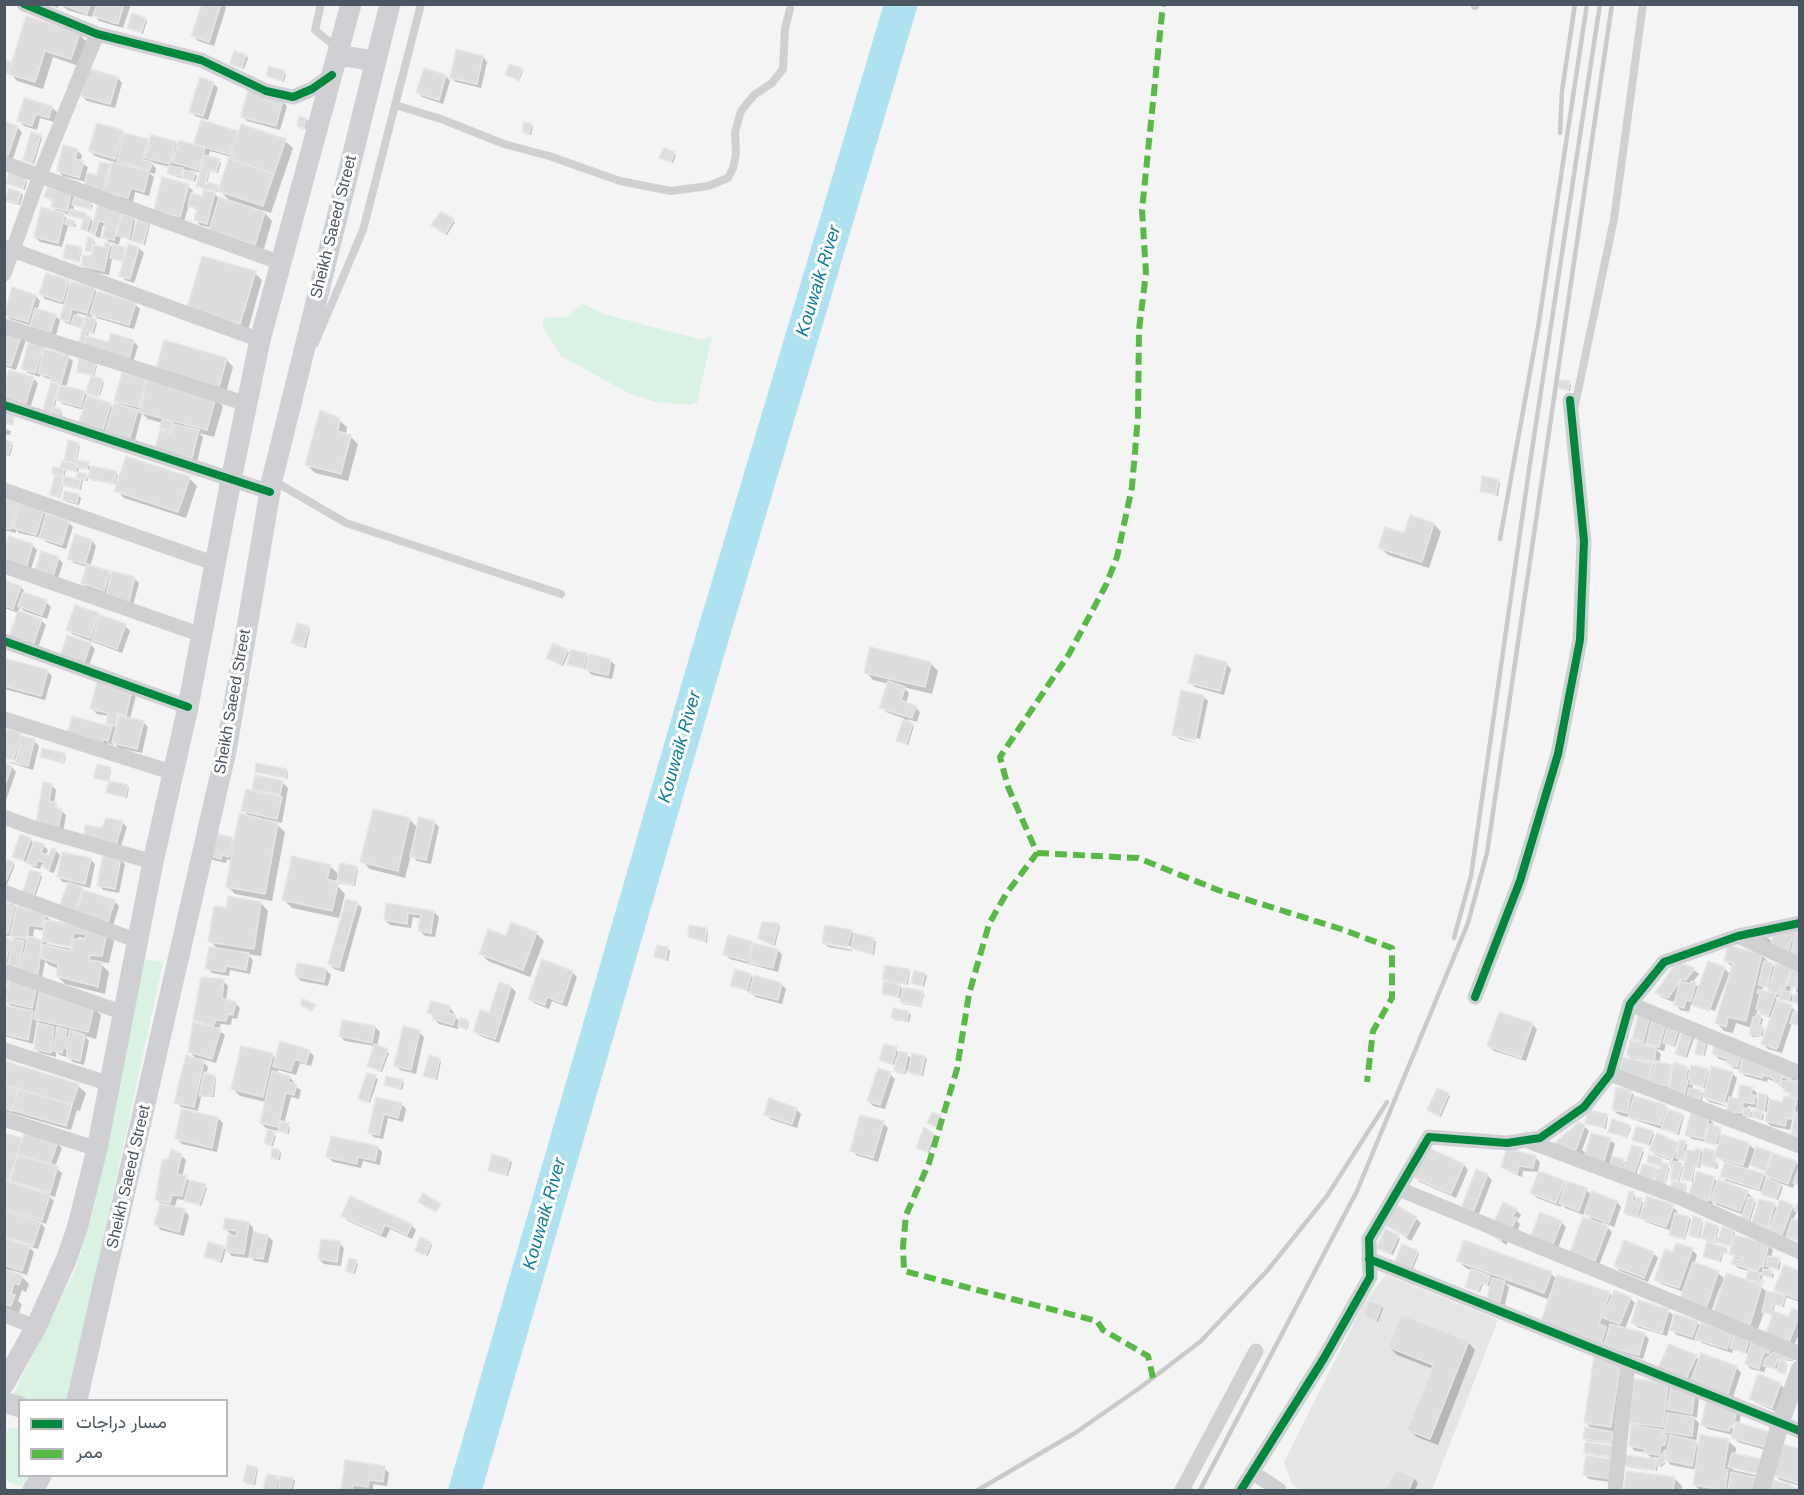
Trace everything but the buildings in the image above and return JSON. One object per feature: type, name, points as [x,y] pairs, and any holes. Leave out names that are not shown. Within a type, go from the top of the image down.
[{"type":"main road","points":[[4,1384],[36,1327],[66,1260],[77,1229],[97,1149],[153,862],[188,707],[260,340],[351,4]]},
{"type":"main road","name":"Sheikh Saeed Street","points":[[77,1399],[226,751],[271,486],[390,4]]},
{"type":"main road","points":[[336,60],[375,61]]},
{"type":"main road","points":[[33,1491],[40,1477]]},
{"type":"street","points":[[24,4],[97,34],[201,60],[266,91],[293,97],[312,89],[336,60]]},
{"type":"street","points":[[4,274],[9,249],[97,34]]},
{"type":"street","points":[[4,163],[281,263]]},
{"type":"street","points":[[9,249],[260,340]]},
{"type":"street","points":[[4,326],[248,404]]},
{"type":"street","points":[[1475,997],[1520,881],[1558,754],[1580,640],[1584,541],[1570,400]]},
{"type":"street","points":[[4,405],[231,480],[271,486]]},
{"type":"street","points":[[4,490],[216,564]]},
{"type":"street","points":[[4,566],[202,634]]},
{"type":"street","points":[[4,641],[188,707]]},
{"type":"street","points":[[4,719],[174,773]]},
{"type":"street","points":[[4,817],[153,862]]},
{"type":"street","points":[[4,892],[138,941]]},
{"type":"street","points":[[1241,1491],[1324,1358],[1370,1277],[1369,1239],[1430,1137],[1507,1143],[1540,1138],[1584,1107],[1610,1074],[1630,1004],[1664,962],[1738,936],[1800,923]]},
{"type":"street","points":[[1738,936],[1800,965]]},
{"type":"street","points":[[4,971],[124,1012]]},
{"type":"street","points":[[1630,1004],[1800,1073]]},
{"type":"street","points":[[4,1050],[110,1084]]},
{"type":"street","points":[[1610,1074],[1800,1146]]},
{"type":"street","points":[[4,1119],[97,1149]]},
{"type":"street","points":[[1525,1140],[1683,1199],[1800,1252]]},
{"type":"street","points":[[1400,1189],[1800,1354]]},
{"type":"street","points":[[1370,1259],[1800,1431]]},
{"type":"street","points":[[4,1315],[36,1327]]},
{"type":"street","points":[[1182,1491],[1256,1351]]},
{"type":"street","points":[[1615,1491],[1628,1363]]},
{"type":"street","points":[[1761,1491],[1780,1424],[1800,1369]]},
{"type":"street","points":[[1252,1472],[1279,1491]]},
{"type":"lane","points":[[321,4],[315,30],[336,60]]},
{"type":"lane","points":[[290,405],[363,230],[420,4]]},
{"type":"lane","points":[[1572,420],[1614,219],[1643,4]]},
{"type":"lane","points":[[395,105],[620,182],[670,191],[708,186],[728,178],[733,168],[736,154],[735,132],[741,111],[754,95],[772,83],[783,69],[784,28],[790,9]]},
{"type":"lane","points":[[271,486],[346,523],[561,594]]},
{"type":"shaded area","points":[[1386,1275],[1498,1320],[1432,1490],[1300,1490],[1292,1484],[1284,1462],[1364,1303]]},
{"type":"green space","points":[[582,304],[607,315],[703,340],[712,336],[697,403],[689,405],[655,402],[628,393],[561,356],[543,327],[543,318],[567,317]]},
{"type":"green space","points":[[144,959],[163,962],[71,1388],[67,1399],[19,1399],[13,1395],[76,1268],[93,1211]]},
{"type":"green space","points":[[10,1428],[18,1428],[18,1477],[27,1477],[22,1487],[5,1480],[5,1432]]},
{"type":"waterway","name":"Kouwaik River","points":[[465,1490],[705,662],[901,4]]},
{"type":"railway","points":[[1560,133],[1562,91],[1575,4]]},
{"type":"railway","points":[[1500,539],[1538,328],[1587,4]]},
{"type":"railway","points":[[1454,938],[1471,876],[1530,463],[1600,4]]},
{"type":"railway","points":[[1200,1490],[1357,1191],[1468,923],[1487,853],[1612,4]]},
{"type":"railway","points":[[978,1490],[1075,1433],[1201,1341],[1267,1271],[1327,1196],[1387,1102]]},
{"type":"marked path","points":[[1153,1378],[1148,1356],[1103,1330],[1097,1321],[904,1271],[903,1246],[906,1215],[929,1163],[957,1069],[969,994],[989,924],[1006,894],[1037,853],[1008,787],[1000,757],[1069,654],[1106,585],[1117,557],[1132,487],[1138,416],[1139,330],[1146,273],[1142,210],[1163,4]]},
{"type":"marked path","points":[[1037,853],[1138,858],[1223,892],[1341,929],[1392,948],[1392,998],[1373,1031],[1367,1082]]},
{"type":"cycle path","points":[[24,4],[97,34],[201,60],[266,91],[293,97],[312,89],[332,75]]},
{"type":"cycle path","points":[[1475,997],[1520,881],[1558,754],[1580,640],[1584,541],[1570,400]]},
{"type":"cycle path","points":[[4,405],[270,492]]},
{"type":"cycle path","points":[[4,641],[188,707]]},
{"type":"cycle path","points":[[1241,1490],[1324,1358],[1370,1277],[1369,1239],[1429,1137],[1507,1143],[1540,1138],[1584,1107],[1610,1074],[1630,1004],[1664,962],[1738,936],[1800,923]]},
{"type":"cycle path","points":[[1369,1259],[1800,1431]]}]
